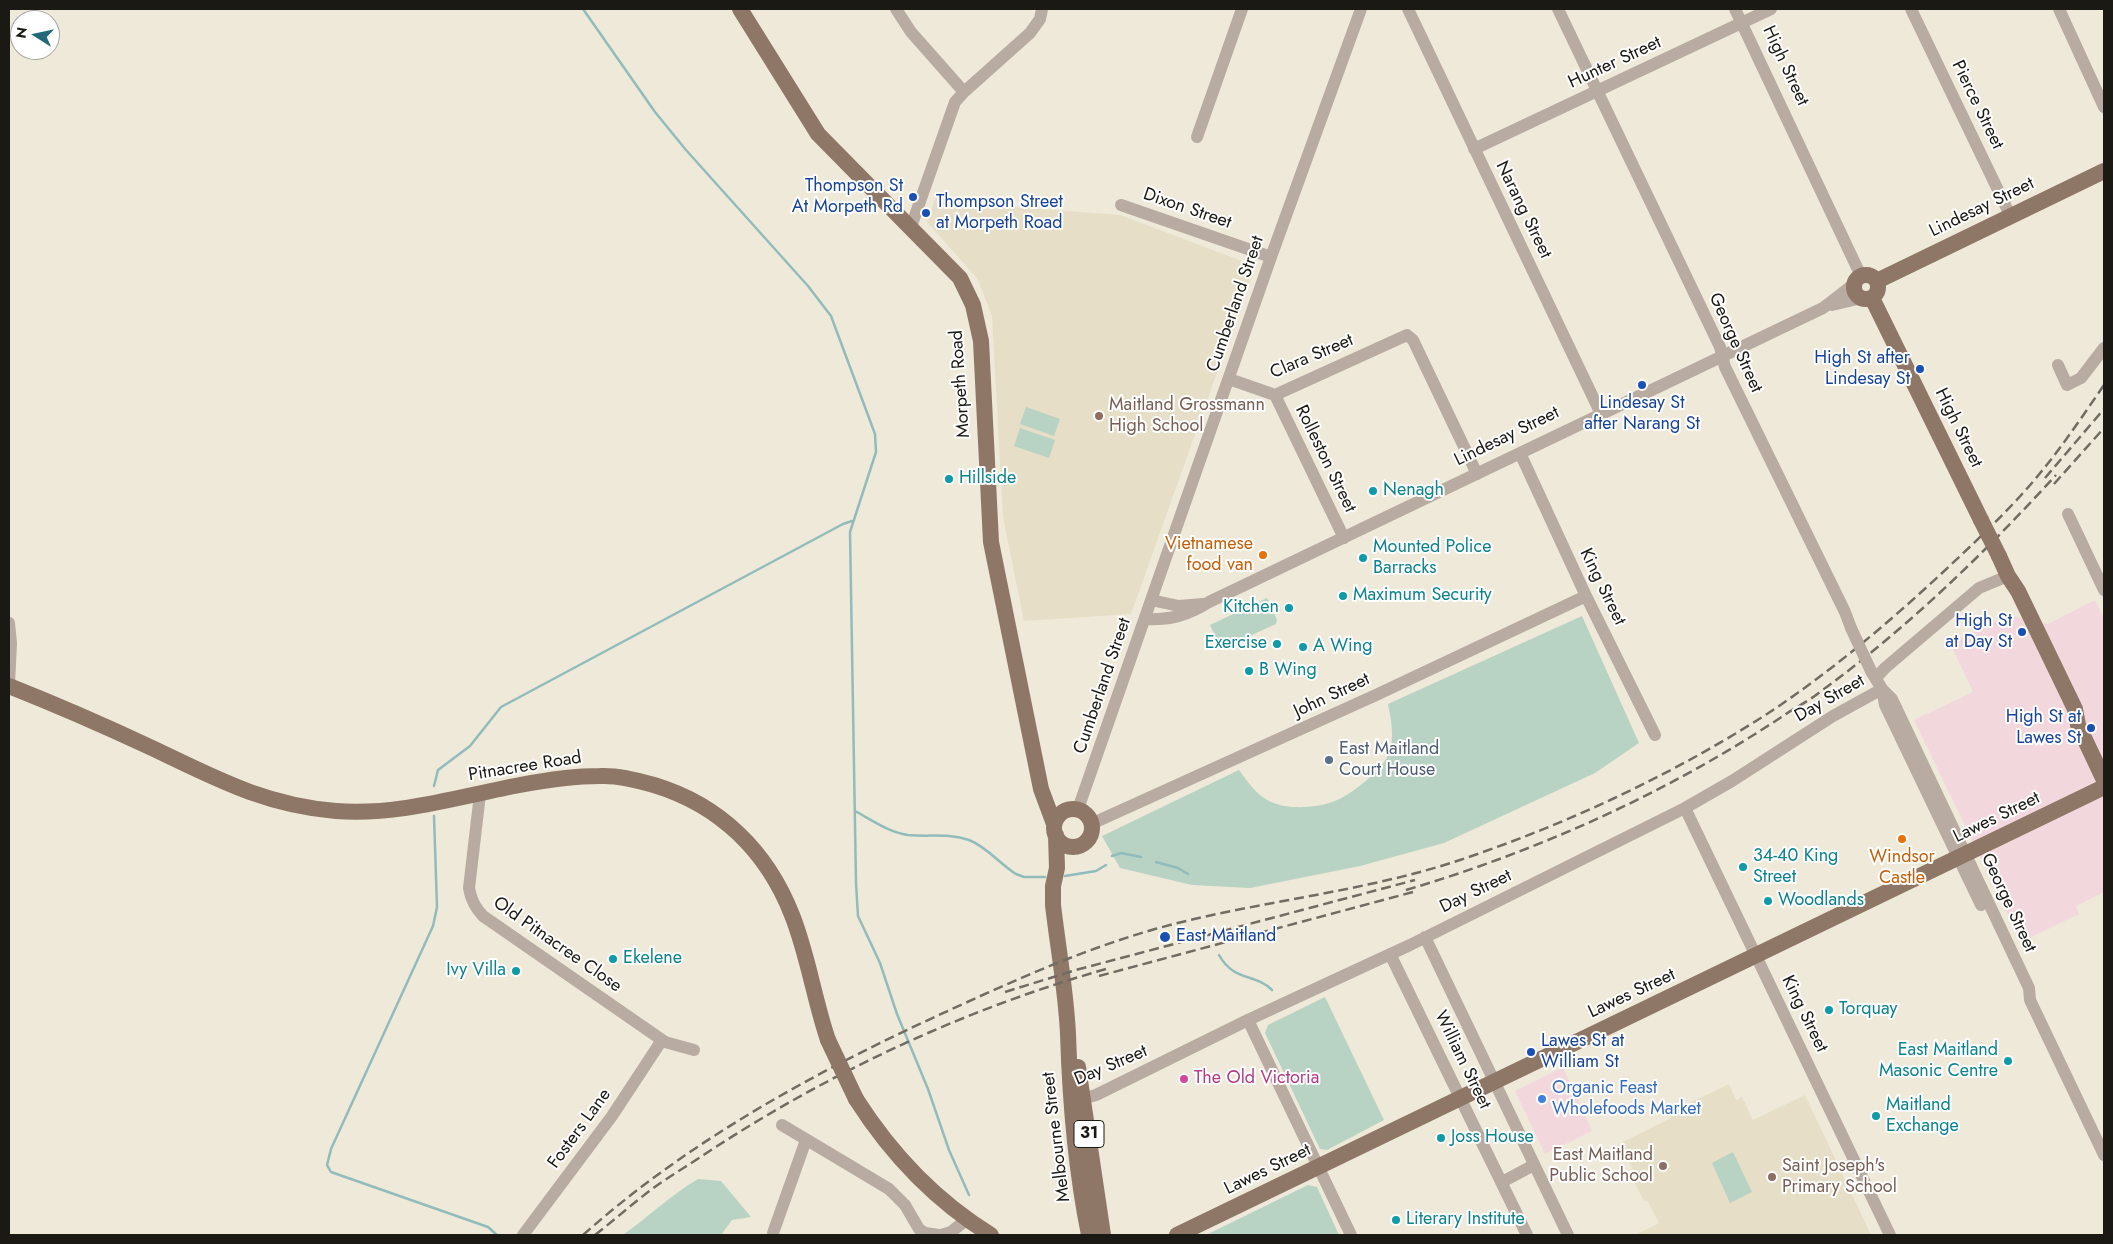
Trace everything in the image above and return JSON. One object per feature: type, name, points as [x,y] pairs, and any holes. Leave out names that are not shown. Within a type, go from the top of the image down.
[{"type":"main road","name":"Morpeth Road","points":[[740,9],[818,134],[960,278],[974,305],[981,341],[990,542],[1045,802],[1055,830]]},
{"type":"main road","name":"Lindesay Street","points":[[1865,287],[2104,171]]},
{"type":"main road","name":"High Street","points":[[1865,287],[2008,576],[2018,591],[2075,709],[2078,725],[2104,780]]},
{"type":"main road","name":"Pitnacree Road","points":[[9,686],[75,712],[238,788],[286,803],[338,811],[391,809],[564,778],[602,775],[639,780],[676,792],[710,810],[738,832],[760,855],[776,881],[793,916],[828,1040],[856,1099],[895,1151],[925,1185],[966,1220],[991,1235]]},
{"type":"main road","name":"Morpeth Road","points":[[1039,775],[1050,795],[1072,810]]},
{"type":"main road","name":"Lawes Street","points":[[1186,1233],[2104,787]]},
{"type":"main road","name":"31","points":[[1072,810],[1087,815],[1091,824]]},
{"type":"main road","points":[[1072,810],[1058,816],[1055,830],[1064,844],[1080,845]]},
{"type":"main road","points":[[1057,868],[1067,855],[1089,837],[1091,824]]},
{"type":"main road","name":"Melbourne Street","points":[[1055,830],[1057,868],[1053,886],[1053,905],[1068,1034],[1067,1057],[1078,1100],[1103,1235]]},
{"type":"main road","name":"Melbourne Street","points":[[1078,1100],[1090,1235]]},
{"type":"street","points":[[896,9],[910,32],[964,92]]},
{"type":"street","points":[[911,227],[955,102],[1030,33],[1040,19],[1042,9]]},
{"type":"street","points":[[1197,138],[1242,9]]},
{"type":"street","name":"Cumberland Street","points":[[1072,810],[1145,619],[1271,257],[1362,9]]},
{"type":"street","name":"Narang Street","points":[[1403,9],[1411,15],[1601,414]]},
{"type":"street","name":"George Street","points":[[1558,9],[1720,347],[1724,367],[1845,612],[1876,680],[1892,699],[1962,857],[2029,988],[2030,1000],[2104,1155]]},
{"type":"street","name":"High Street","points":[[1735,9],[1865,287]]},
{"type":"street","name":"Hunter Street","points":[[1474,149],[1771,9]]},
{"type":"street","name":"Pierce Street","points":[[1911,9],[2011,217]]},
{"type":"street","points":[[2059,9],[2104,107]]},
{"type":"street","name":"Dixon Street","points":[[1121,205],[1271,257]]},
{"type":"street","name":"Lindesay Street","points":[[1145,619],[1180,617],[1865,287]]},
{"type":"street","name":"Clara Street","points":[[1229,379],[1275,395],[1407,335],[1413,340],[1477,474]]},
{"type":"street","points":[[2058,365],[2068,385],[2081,378],[2104,348]]},
{"type":"street","name":"Rolleston Street","points":[[1275,395],[1344,538]]},
{"type":"street","name":"King Street","points":[[1520,453],[1586,596],[1655,735]]},
{"type":"street","points":[[2068,514],[2104,590]]},
{"type":"street","name":"Day Street","points":[[1078,1100],[1096,1095],[1248,1020],[1390,954],[1685,808],[1833,716],[1876,680],[1885,668],[1979,588],[2008,576]]},
{"type":"street","name":"John Street","points":[[1091,824],[1376,696],[1586,596]]},
{"type":"street","name":"Lindesay Street","points":[[1151,600],[1179,606],[1209,602]]},
{"type":"street","points":[[9,624],[11,643],[9,686]]},
{"type":"street","name":"Old Pitnacree Close","points":[[480,794],[469,888],[471,899],[476,909],[483,916],[662,1040],[694,1050]]},
{"type":"street","name":"King Street","points":[[1685,808],[1890,1235]]},
{"type":"street","name":"William Street","points":[[1425,937],[1568,1235]]},
{"type":"street","name":"William Street","points":[[1390,954],[1526,1235]]},
{"type":"street","points":[[1248,1020],[1351,1235]]},
{"type":"street","name":"Fosters Lane","points":[[523,1235],[612,1116],[662,1040]]},
{"type":"street","points":[[782,1126],[889,1189],[905,1205],[920,1229],[925,1233],[940,1235],[951,1232],[966,1220]]},
{"type":"street","points":[[773,1233],[806,1140]]},
{"type":"street","points":[[1502,1182],[1534,1165]]},
{"type":"shaded area","name":"Maitland Grossmann High School","points":[[936,196],[987,205],[1120,215],[1255,266],[1131,614],[1024,621],[1003,517],[992,316],[977,278],[927,222]]},
{"type":"shaded area","points":[[2095,600],[2104,619],[2104,892],[2076,906],[2079,914],[2021,942],[1914,720],[1973,692],[1950,643],[2008,615],[2048,624]]},
{"type":"shaded area","points":[[1563,1067],[1592,1131],[1545,1154],[1515,1091]]},
{"type":"shaded area","name":"Saint Joseph's Primary School","points":[[1729,1084],[1736,1100],[1742,1097],[1753,1120],[1805,1095],[1871,1235],[1635,1235],[1659,1223],[1647,1200],[1644,1201],[1633,1179],[1636,1177],[1626,1154],[1623,1155],[1617,1145],[1671,1118],[1669,1113]]},
{"type":"green space","points":[[1026,407],[1060,419],[1054,436],[1020,424]]},
{"type":"green space","points":[[1020,428],[1055,440],[1049,458],[1014,446]]},
{"type":"green space","points":[[1267,598],[1277,620],[1276,624],[1221,649],[1210,625]]},
{"type":"green space","points":[[1582,616],[1639,743],[1595,773],[1444,843],[1360,866],[1250,888],[1192,885],[1120,868],[1102,836],[1239,770],[1257,792],[1278,805],[1303,807],[1335,801],[1366,781],[1386,760],[1391,747],[1392,735],[1388,704]]},
{"type":"green space","points":[[1325,997],[1384,1120],[1327,1150],[1320,1149],[1265,1033],[1268,1025]]},
{"type":"green space","points":[[1733,1152],[1752,1192],[1730,1203],[1712,1163]]},
{"type":"green space","points":[[698,1179],[721,1181],[751,1217],[732,1220],[721,1235],[623,1235],[678,1192]]},
{"type":"green space","points":[[1308,1185],[1317,1187],[1339,1235],[1206,1235]]},
{"type":"waterway","points":[[583,9],[655,112],[686,150],[808,286],[831,316],[875,434],[876,452],[850,532],[858,916],[880,963],[897,1014],[928,1089],[949,1150],[969,1195]]},
{"type":"waterway","points":[[434,786],[438,770],[470,746],[501,707],[843,524],[852,521]]},
{"type":"waterway","points":[[855,811],[880,825],[908,835],[954,837],[969,840],[982,847],[1016,874],[1024,877],[1045,877]]},
{"type":"waterway","points":[[434,816],[437,907],[433,926],[331,1149],[327,1165],[331,1172],[488,1227],[497,1235]]},
{"type":"waterway","points":[[1112,856],[1121,853],[1141,857]]},
{"type":"waterway","points":[[1156,862],[1178,868],[1188,874]]},
{"type":"waterway","points":[[1065,876],[1096,871],[1106,865]]},
{"type":"waterway","points":[[1219,955],[1231,969],[1259,981],[1272,990]]},
{"type":"railway","points":[[583,1235],[670,1166],[716,1134],[764,1105],[912,1027],[1010,983],[1082,953],[1155,929],[1231,911],[1385,881],[1460,860],[1540,831],[1579,814],[1656,778],[1694,757],[1767,714],[1813,682],[1857,648],[1920,593],[2030,486],[2058,451],[2104,385]]},
{"type":"railway","points":[[2045,478],[2104,409]]},
{"type":"railway","points":[[2054,484],[2104,428]]},
{"type":"railway","points":[[1406,890],[1504,857],[1553,838],[1648,795],[1739,744],[1808,701],[1880,645],[1942,591],[2056,475]]},
{"type":"railway","points":[[1005,992],[1076,970],[1415,880]]},
{"type":"railway","points":[[1099,976],[1413,892]]},
{"type":"railway","points":[[595,1235],[648,1192],[675,1174],[749,1126],[846,1072],[896,1047],[1000,1004],[1052,985],[1106,969]]},
{"type":"place","name":"Thompson St At Morpeth Rd","points":[[913,197]]},
{"type":"place","name":"Thompson Street at Morpeth Road","points":[[926,213]]},
{"type":"place","name":"High St after Lindesay St","points":[[1920,369]]},
{"type":"place","name":"Lindesay St after Narang St","points":[[1642,385]]},
{"type":"place","name":"Maitland Grossmann High School","points":[[1099,416]]},
{"type":"place","name":"Hillside","points":[[949,479]]},
{"type":"place","name":"Nenagh","points":[[1373,491]]},
{"type":"place","name":"Vietnamese food van","points":[[1263,555]]},
{"type":"place","name":"Mounted Police Barracks","points":[[1363,558]]},
{"type":"place","name":"Maximum Security","points":[[1343,596]]},
{"type":"place","name":"Kitchen","points":[[1289,608]]},
{"type":"place","name":"High St at Day St","points":[[2022,632]]},
{"type":"place","name":"Exercise","points":[[1277,644]]},
{"type":"place","name":"A Wing","points":[[1303,647]]},
{"type":"place","name":"B Wing","points":[[1249,671]]},
{"type":"place","name":"High St at Lawes St","points":[[2091,728]]},
{"type":"place","name":"East Maitland Court House","points":[[1329,760]]},
{"type":"place","name":"Windsor Castle","points":[[1902,839]]},
{"type":"place","name":"34-40 King Street","points":[[1743,867]]},
{"type":"place","name":"Woodlands","points":[[1768,901]]},
{"type":"place","name":"East Maitland","points":[[1165,937]]},
{"type":"place","name":"Ekelene","points":[[613,959]]},
{"type":"place","name":"Ivy Villa","points":[[516,971]]},
{"type":"place","name":"Torquay","points":[[1829,1010]]},
{"type":"place","name":"Lawes St at William St","points":[[1531,1052]]},
{"type":"place","name":"East Maitland Masonic Centre","points":[[2008,1061]]},
{"type":"place","name":"The Old Victoria","points":[[1184,1079]]},
{"type":"place","name":"Organic Feast Wholefoods Market","points":[[1542,1099]]},
{"type":"place","name":"Maitland Exchange","points":[[1876,1116]]},
{"type":"place","name":"Joss House","points":[[1441,1138]]},
{"type":"place","name":"East Maitland Public School","points":[[1663,1166]]},
{"type":"place","name":"Saint Joseph's Primary School","points":[[1772,1177]]},
{"type":"place","name":"Literary Institute","points":[[1396,1220]]}]
